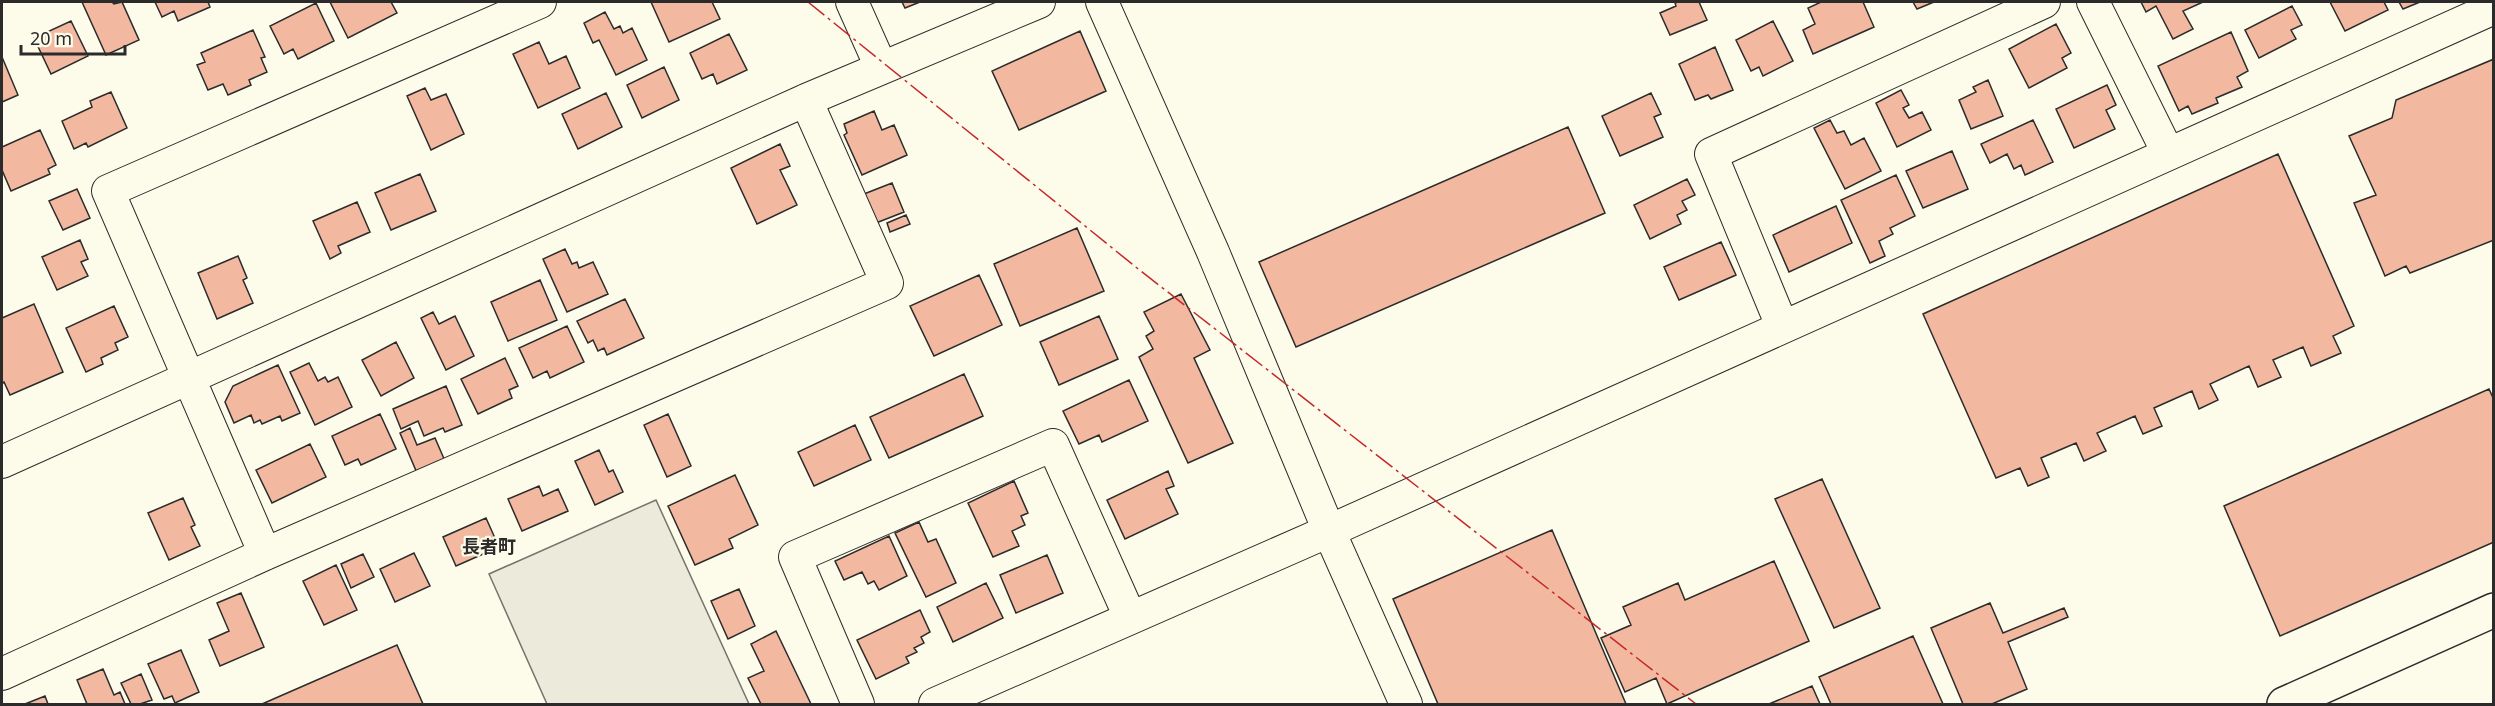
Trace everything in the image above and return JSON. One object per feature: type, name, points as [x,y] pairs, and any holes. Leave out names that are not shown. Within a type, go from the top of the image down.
[{"type":"street","points":[[265,554],[108,191],[540,2]]},
{"type":"street","points":[[852,2],[881,67]]},
{"type":"street","points":[[2,462],[806,100],[1039,2]]},
{"type":"street","points":[[1102,2],[1213,252],[1329,531],[1406,705]]},
{"type":"street","points":[[1782,326],[1711,154],[2044,2]]},
{"type":"street","points":[[2093,2],[2168,153]]},
{"type":"street","points":[[935,705],[1329,531],[2493,8]]},
{"type":"street","points":[[2,674],[265,554],[887,283],[806,100]]},
{"type":"street","points":[[858,705],[795,557],[1053,445],[1130,617]]},
{"type":"street","points":[[2284,705],[2493,610]]},
{"type":"shaded area","points":[[656,500],[749,704],[547,704],[489,574]]},
{"type":"building","points":[[82,2],[112,2],[114,4],[122,2],[139,40],[106,55]]},
{"type":"building","points":[[155,2],[208,2],[210,7],[178,21],[174,11],[162,17]]},
{"type":"building","points":[[330,2],[391,2],[397,13],[348,38]]},
{"type":"building","points":[[651,2],[712,2],[720,19],[669,42]]},
{"type":"building","points":[[902,2],[920,2],[905,8]]},
{"type":"building","points":[[1699,2],[1707,20],[1670,35],[1660,13],[1676,6],[1675,3]]},
{"type":"building","points":[[1821,2],[1863,2],[1874,27],[1813,54],[1803,30],[1815,24],[1808,8]]},
{"type":"building","points":[[1913,2],[1934,2],[1917,9]]},
{"type":"building","points":[[2141,2],[2203,2],[2183,11],[2193,29],[2173,39],[2156,6],[2146,12]]},
{"type":"building","points":[[2330,2],[2384,2],[2388,10],[2345,31]]},
{"type":"building","points":[[2399,2],[2420,2],[2403,9]]},
{"type":"building","points":[[316,3],[334,41],[298,59],[293,49],[284,54],[270,26]]},
{"type":"building","points":[[2292,6],[2302,25],[2291,30],[2296,39],[2259,58],[2245,30]]},
{"type":"building","points":[[605,12],[614,29],[620,26],[623,33],[632,28],[647,60],[616,75],[599,40],[593,43],[584,23]]},
{"type":"building","points":[[71,21],[88,56],[51,74],[34,38]]},
{"type":"building","points":[[1773,21],[1793,61],[1763,76],[1759,67],[1751,71],[1736,40]]},
{"type":"building","points":[[2056,24],[2071,53],[2062,58],[2067,68],[2029,88],[2009,49]]},
{"type":"building","points":[[253,30],[265,57],[261,58],[267,72],[249,80],[251,85],[228,95],[223,84],[208,90],[197,65],[205,62],[201,53]]},
{"type":"building","points":[[1080,31],[1106,91],[1019,130],[992,71]]},
{"type":"building","points":[[2231,32],[2248,71],[2237,77],[2242,87],[2216,98],[2218,103],[2192,114],[2188,106],[2179,111],[2158,66]]},
{"type":"building","points":[[729,34],[747,70],[717,84],[713,74],[702,79],[690,53]]},
{"type":"building","points":[[539,42],[549,64],[566,56],[580,88],[538,108],[513,54]]},
{"type":"building","points":[[1715,47],[1733,90],[1711,99],[1708,95],[1695,100],[1679,64]]},
{"type":"building","points":[[2,57],[18,95],[2,102]]},
{"type":"building","points":[[2494,59],[2494,240],[2410,273],[2406,266],[2385,276],[2354,203],[2376,195],[2349,136],[2392,118],[2396,100]]},
{"type":"building","points":[[664,67],[679,100],[642,118],[627,85]]},
{"type":"building","points":[[1988,80],[2003,116],[1971,129],[1959,100],[1976,92],[1973,87]]},
{"type":"building","points":[[2107,85],[2116,105],[2106,110],[2115,129],[2074,148],[2056,109]]},
{"type":"building","points":[[425,88],[431,100],[446,94],[464,134],[431,150],[407,96]]},
{"type":"building","points":[[1901,90],[1909,105],[1903,108],[1909,118],[1922,112],[1931,130],[1897,147],[1876,103]]},
{"type":"building","points":[[111,92],[127,128],[88,147],[86,143],[74,149],[62,121],[92,107],[90,101]]},
{"type":"building","points":[[606,93],[622,127],[578,149],[562,114]]},
{"type":"building","points":[[1651,93],[1661,114],[1654,117],[1663,137],[1620,156],[1602,116]]},
{"type":"building","points":[[874,111],[882,130],[894,125],[907,155],[862,175],[844,135],[847,133],[844,124]]},
{"type":"building","points":[[1830,120],[1837,133],[1844,131],[1851,145],[1864,138],[1881,171],[1845,189],[1814,128]]},
{"type":"building","points":[[2033,120],[2053,162],[2025,175],[2021,165],[2014,169],[2007,154],[1990,163],[1981,144]]},
{"type":"building","points":[[1568,127],[1605,213],[1296,347],[1259,262]]},
{"type":"building","points":[[40,130],[56,165],[48,169],[50,174],[11,191],[2,170],[2,147]]},
{"type":"building","points":[[780,144],[790,166],[780,170],[797,205],[757,224],[731,168]]},
{"type":"building","points":[[1952,151],[1968,189],[1923,208],[1906,171]]},
{"type":"building","points":[[2278,154],[2354,326],[2333,336],[2341,353],[2311,366],[2303,347],[2273,360],[2281,377],[2258,387],[2249,366],[2210,384],[2218,400],[2199,409],[2192,391],[2154,408],[2162,426],[2143,434],[2135,416],[2097,433],[2106,451],[2084,461],[2076,443],[2041,458],[2049,477],[2028,486],[2020,468],[1996,478],[1923,314]]},
{"type":"building","points":[[420,174],[436,211],[391,230],[375,193]]},
{"type":"building","points":[[1896,175],[1915,216],[1890,228],[1893,234],[1879,241],[1885,256],[1870,263],[1841,200]]},
{"type":"building","points":[[1687,179],[1695,195],[1682,201],[1687,210],[1677,215],[1681,224],[1650,239],[1634,205]]},
{"type":"building","points":[[892,183],[904,212],[876,223],[864,194]]},
{"type":"building","points":[[77,189],[90,218],[63,230],[49,201]]},
{"type":"building","points":[[357,202],[370,232],[338,246],[341,253],[330,259],[313,221]]},
{"type":"building","points":[[1836,206],[1852,243],[1789,272],[1773,235]]},
{"type":"building","points":[[906,215],[910,224],[890,232],[887,223]]},
{"type":"building","points":[[1077,228],[1104,291],[1020,326],[994,264]]},
{"type":"building","points":[[80,240],[88,259],[81,262],[88,276],[57,290],[42,257]]},
{"type":"building","points":[[1721,242],[1736,275],[1679,300],[1664,267]]},
{"type":"building","points":[[565,249],[572,264],[577,262],[579,268],[593,262],[608,294],[567,312],[543,259]]},
{"type":"building","points":[[238,256],[247,278],[243,280],[253,303],[217,319],[198,273]]},
{"type":"building","points":[[979,275],[1002,325],[934,356],[910,306]]},
{"type":"building","points":[[540,280],[557,320],[508,341],[491,302]]},
{"type":"building","points":[[1181,294],[1210,350],[1194,358],[1233,443],[1188,463],[1139,357],[1153,349],[1146,336],[1154,331],[1144,312]]},
{"type":"building","points":[[625,299],[644,338],[607,355],[604,348],[598,351],[593,340],[588,343],[577,321]]},
{"type":"building","points":[[34,304],[63,372],[10,395],[4,382],[2,384],[2,318]]},
{"type":"building","points":[[114,306],[128,337],[115,343],[118,350],[101,358],[103,364],[86,372],[66,328]]},
{"type":"building","points":[[433,312],[439,324],[455,316],[474,356],[446,370],[421,318]]},
{"type":"building","points":[[1099,316],[1118,359],[1059,385],[1040,342]]},
{"type":"building","points":[[567,326],[584,362],[550,378],[547,371],[533,378],[519,348]]},
{"type":"building","points":[[396,342],[414,378],[381,396],[362,360]]},
{"type":"building","points":[[505,358],[518,386],[509,390],[512,398],[478,414],[461,379]]},
{"type":"building","points":[[309,363],[318,381],[325,377],[328,382],[338,377],[352,407],[315,425],[290,372]]},
{"type":"building","points":[[278,365],[300,413],[282,421],[280,416],[262,424],[260,420],[254,423],[251,415],[234,423],[225,402],[233,386]]},
{"type":"building","points":[[964,374],[983,416],[889,458],[870,417]]},
{"type":"building","points":[[1129,380],[1148,421],[1102,442],[1099,435],[1079,444],[1063,411]]},
{"type":"building","points":[[446,386],[462,425],[445,432],[443,428],[424,436],[418,421],[401,429],[393,409]]},
{"type":"building","points":[[2489,389],[2494,400],[2494,542],[2280,636],[2224,506]]},
{"type":"building","points":[[380,414],[396,449],[361,465],[358,459],[345,465],[332,436]]},
{"type":"building","points":[[668,414],[691,466],[667,477],[644,425]]},
{"type":"building","points":[[855,425],[871,460],[814,486],[798,452]]},
{"type":"building","points":[[410,428],[417,445],[435,438],[445,461],[417,473],[400,433]]},
{"type":"building","points":[[310,444],[326,477],[272,503],[256,470]]},
{"type":"building","points":[[599,450],[609,472],[613,470],[623,492],[595,505],[575,461]]},
{"type":"building","points":[[1168,471],[1174,486],[1166,489],[1178,514],[1125,539],[1107,500]]},
{"type":"building","points":[[735,475],[758,525],[729,539],[733,548],[695,565],[668,506]]},
{"type":"building","points":[[1822,479],[1880,608],[1834,628],[1775,499]]},
{"type":"building","points":[[1014,481],[1028,513],[1021,516],[1025,525],[1012,531],[1019,546],[993,557],[968,503]]},
{"type":"building","points":[[539,486],[543,496],[558,489],[568,511],[522,531],[508,499]]},
{"type":"building","points":[[183,498],[195,525],[191,527],[200,546],[169,560],[148,513]]},
{"type":"building","points":[[486,518],[499,547],[456,566],[443,537]]},
{"type":"building","points":[[919,522],[928,542],[936,539],[956,583],[926,597],[895,533]]},
{"type":"building","points":[[1552,530],[1626,704],[1438,704],[1393,599]]},
{"type":"building","points":[[889,536],[907,576],[879,590],[874,581],[868,584],[862,572],[844,580],[835,561]]},
{"type":"building","points":[[414,553],[430,586],[395,602],[380,569]]},
{"type":"building","points":[[363,554],[374,577],[351,588],[341,564]]},
{"type":"building","points":[[1047,555],[1063,593],[1016,613],[1000,575]]},
{"type":"building","points":[[1774,561],[1809,641],[1667,704],[1656,678],[1625,692],[1601,638],[1631,625],[1623,607],[1678,583],[1685,600]]},
{"type":"building","points":[[336,565],[357,610],[324,625],[303,581]]},
{"type":"building","points":[[986,583],[1003,618],[953,642],[937,607]]},
{"type":"building","points":[[739,589],[755,626],[728,639],[711,601]]},
{"type":"building","points":[[241,593],[264,647],[220,666],[209,640],[229,631],[217,603]]},
{"type":"building","points":[[1990,603],[2003,633],[2064,608],[2068,617],[2008,642],[2027,689],[1992,704],[1963,704],[1931,628]]},
{"type":"building","points":[[920,610],[930,632],[921,637],[924,643],[914,648],[917,652],[906,657],[909,663],[876,679],[857,640]]},
{"type":"building","points":[[776,631],[811,704],[761,704],[748,678],[764,671],[751,644]]},
{"type":"building","points":[[1913,636],[1943,704],[1831,704],[1819,677]]},
{"type":"building","points":[[397,645],[423,704],[262,704]]},
{"type":"building","points":[[181,650],[199,692],[175,703],[172,696],[164,699],[148,664]]},
{"type":"building","points":[[103,669],[114,695],[120,692],[125,704],[87,704],[77,680]]},
{"type":"building","points":[[141,674],[152,700],[131,704],[121,683]]},
{"type":"building","points":[[1812,686],[1820,704],[1769,704]]},
{"type":"building","points":[[45,696],[48,704],[25,704]]},
{"type":"power","points":[[808,2],[1137,268],[1696,704]]},
{"type":"district","name":"長者町","points":[[489,547]]}]
